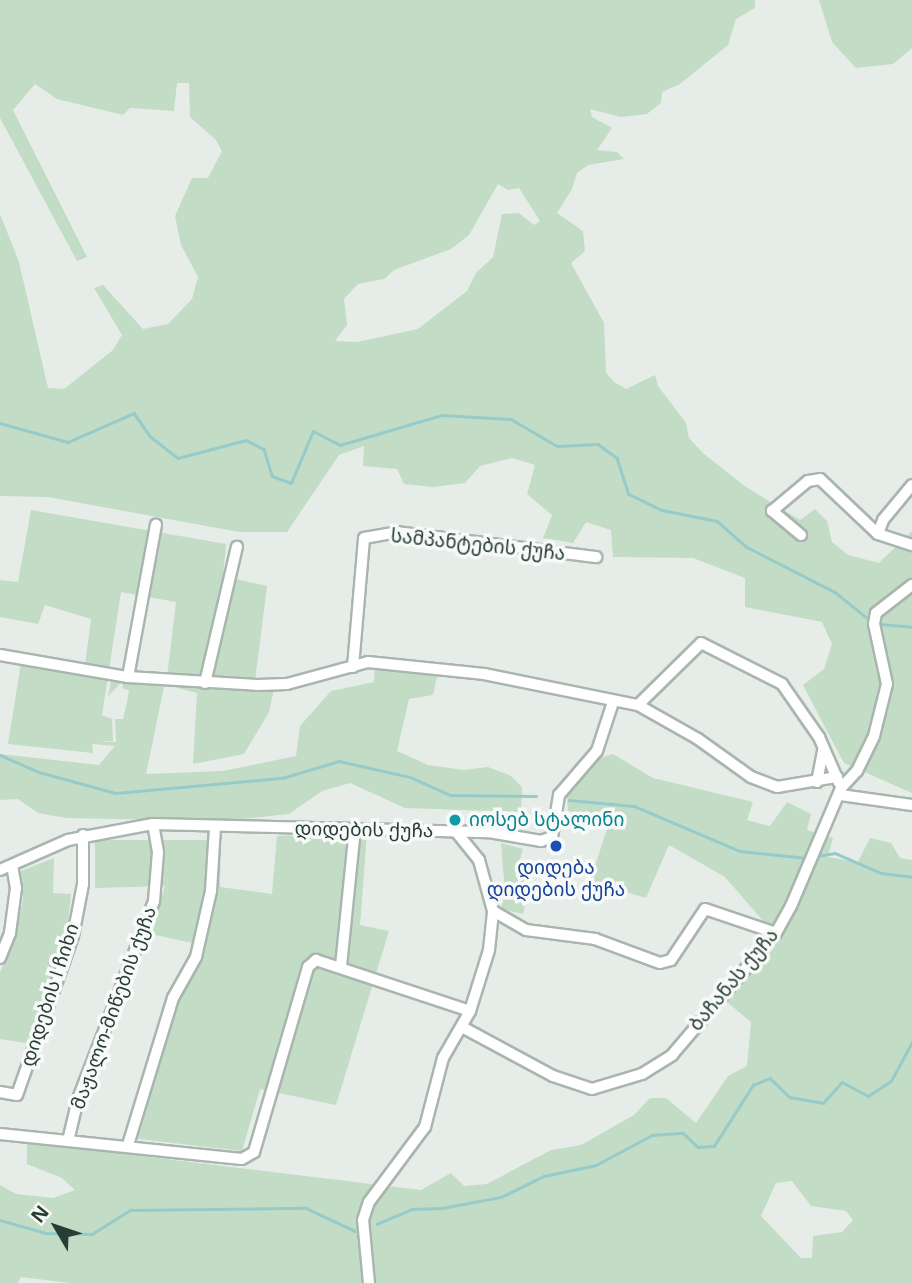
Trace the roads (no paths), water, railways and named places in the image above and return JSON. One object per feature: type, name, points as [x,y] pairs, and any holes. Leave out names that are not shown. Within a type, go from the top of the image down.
[{"type":"street","points":[[801,535],[772,511],[808,481],[820,479],[878,534],[912,545]]},
{"type":"street","points":[[878,534],[883,520],[912,485]]},
{"type":"street","points":[[128,677],[156,525]]},
{"type":"street","name":"სამპანტების ქუჩა","points":[[353,667],[364,538],[397,532],[596,557]]},
{"type":"street","points":[[205,682],[236,547]]},
{"type":"street","name":"ბაჩანას ქუჩა","points":[[461,1027],[553,1076],[592,1089],[642,1074],[672,1055],[776,933],[839,786],[857,771],[874,736],[887,684],[874,624],[876,613],[912,585]]},
{"type":"street","points":[[638,705],[701,643],[782,684],[824,749],[839,786]]},
{"type":"street","points":[[0,656],[128,677],[205,682],[287,684],[368,662],[484,674],[612,702],[638,705],[698,738],[751,777],[777,787],[817,782],[912,806]]},
{"type":"street","name":"დიდების ქუჩა","points":[[0,870],[83,835],[153,824],[489,832],[533,841],[552,837],[559,795],[597,751],[612,702]]},
{"type":"street","points":[[817,782],[824,749]]},
{"type":"street","name":"მაჟალო-მიწების ქუჩა","points":[[68,1141],[78,1099],[154,901],[158,852],[153,824]]},
{"type":"street","points":[[128,1145],[173,999],[196,957],[211,891],[215,827]]},
{"type":"street","points":[[341,966],[355,829]]},
{"type":"street","points":[[369,1283],[363,1220],[369,1202],[425,1127],[443,1058],[470,1011],[489,950],[493,911],[479,860],[457,833]]},
{"type":"street","name":"დიდების I ჩიხი","points":[[0,1092],[17,1096],[73,936],[83,884],[83,835]]},
{"type":"street","points":[[0,958],[10,933],[16,888],[12,865]]},
{"type":"street","points":[[493,911],[526,930],[595,939],[660,963],[671,960],[699,913],[705,909],[776,933]]},
{"type":"street","points":[[0,1134],[128,1145],[242,1159],[254,1152],[308,967],[316,960],[341,966],[470,1011]]},
{"type":"waterway","points":[[0,423],[68,442],[134,413],[151,437],[178,458],[246,440],[264,449],[272,476],[291,483],[313,431],[340,445],[442,415],[511,419],[557,446],[598,444],[617,458],[629,494],[662,510],[717,521],[747,547],[835,592],[866,617]]},
{"type":"waterway","points":[[880,624],[912,627]]},
{"type":"waterway","points":[[0,755],[39,772],[116,793],[282,778],[339,761],[410,777],[450,795],[536,796]]},
{"type":"waterway","points":[[569,800],[634,806],[740,851],[807,858]]},
{"type":"waterway","points":[[817,856],[835,853],[881,873],[912,877]]},
{"type":"waterway","points":[[377,1224],[412,1209],[442,1208],[501,1197],[544,1176],[596,1165],[652,1135],[683,1133],[698,1147],[714,1146],[753,1085],[770,1078],[790,1097],[823,1103],[842,1082],[868,1096],[891,1081],[912,1042]]},
{"type":"waterway","points":[[0,1220],[46,1233],[92,1234],[130,1210],[306,1208],[355,1231]]},
{"type":"place","name":"იოსებ სტალინი","points":[[455,820]]},
{"type":"place","name":"დიდება დიდების ქუჩა","points":[[556,846]]}]
